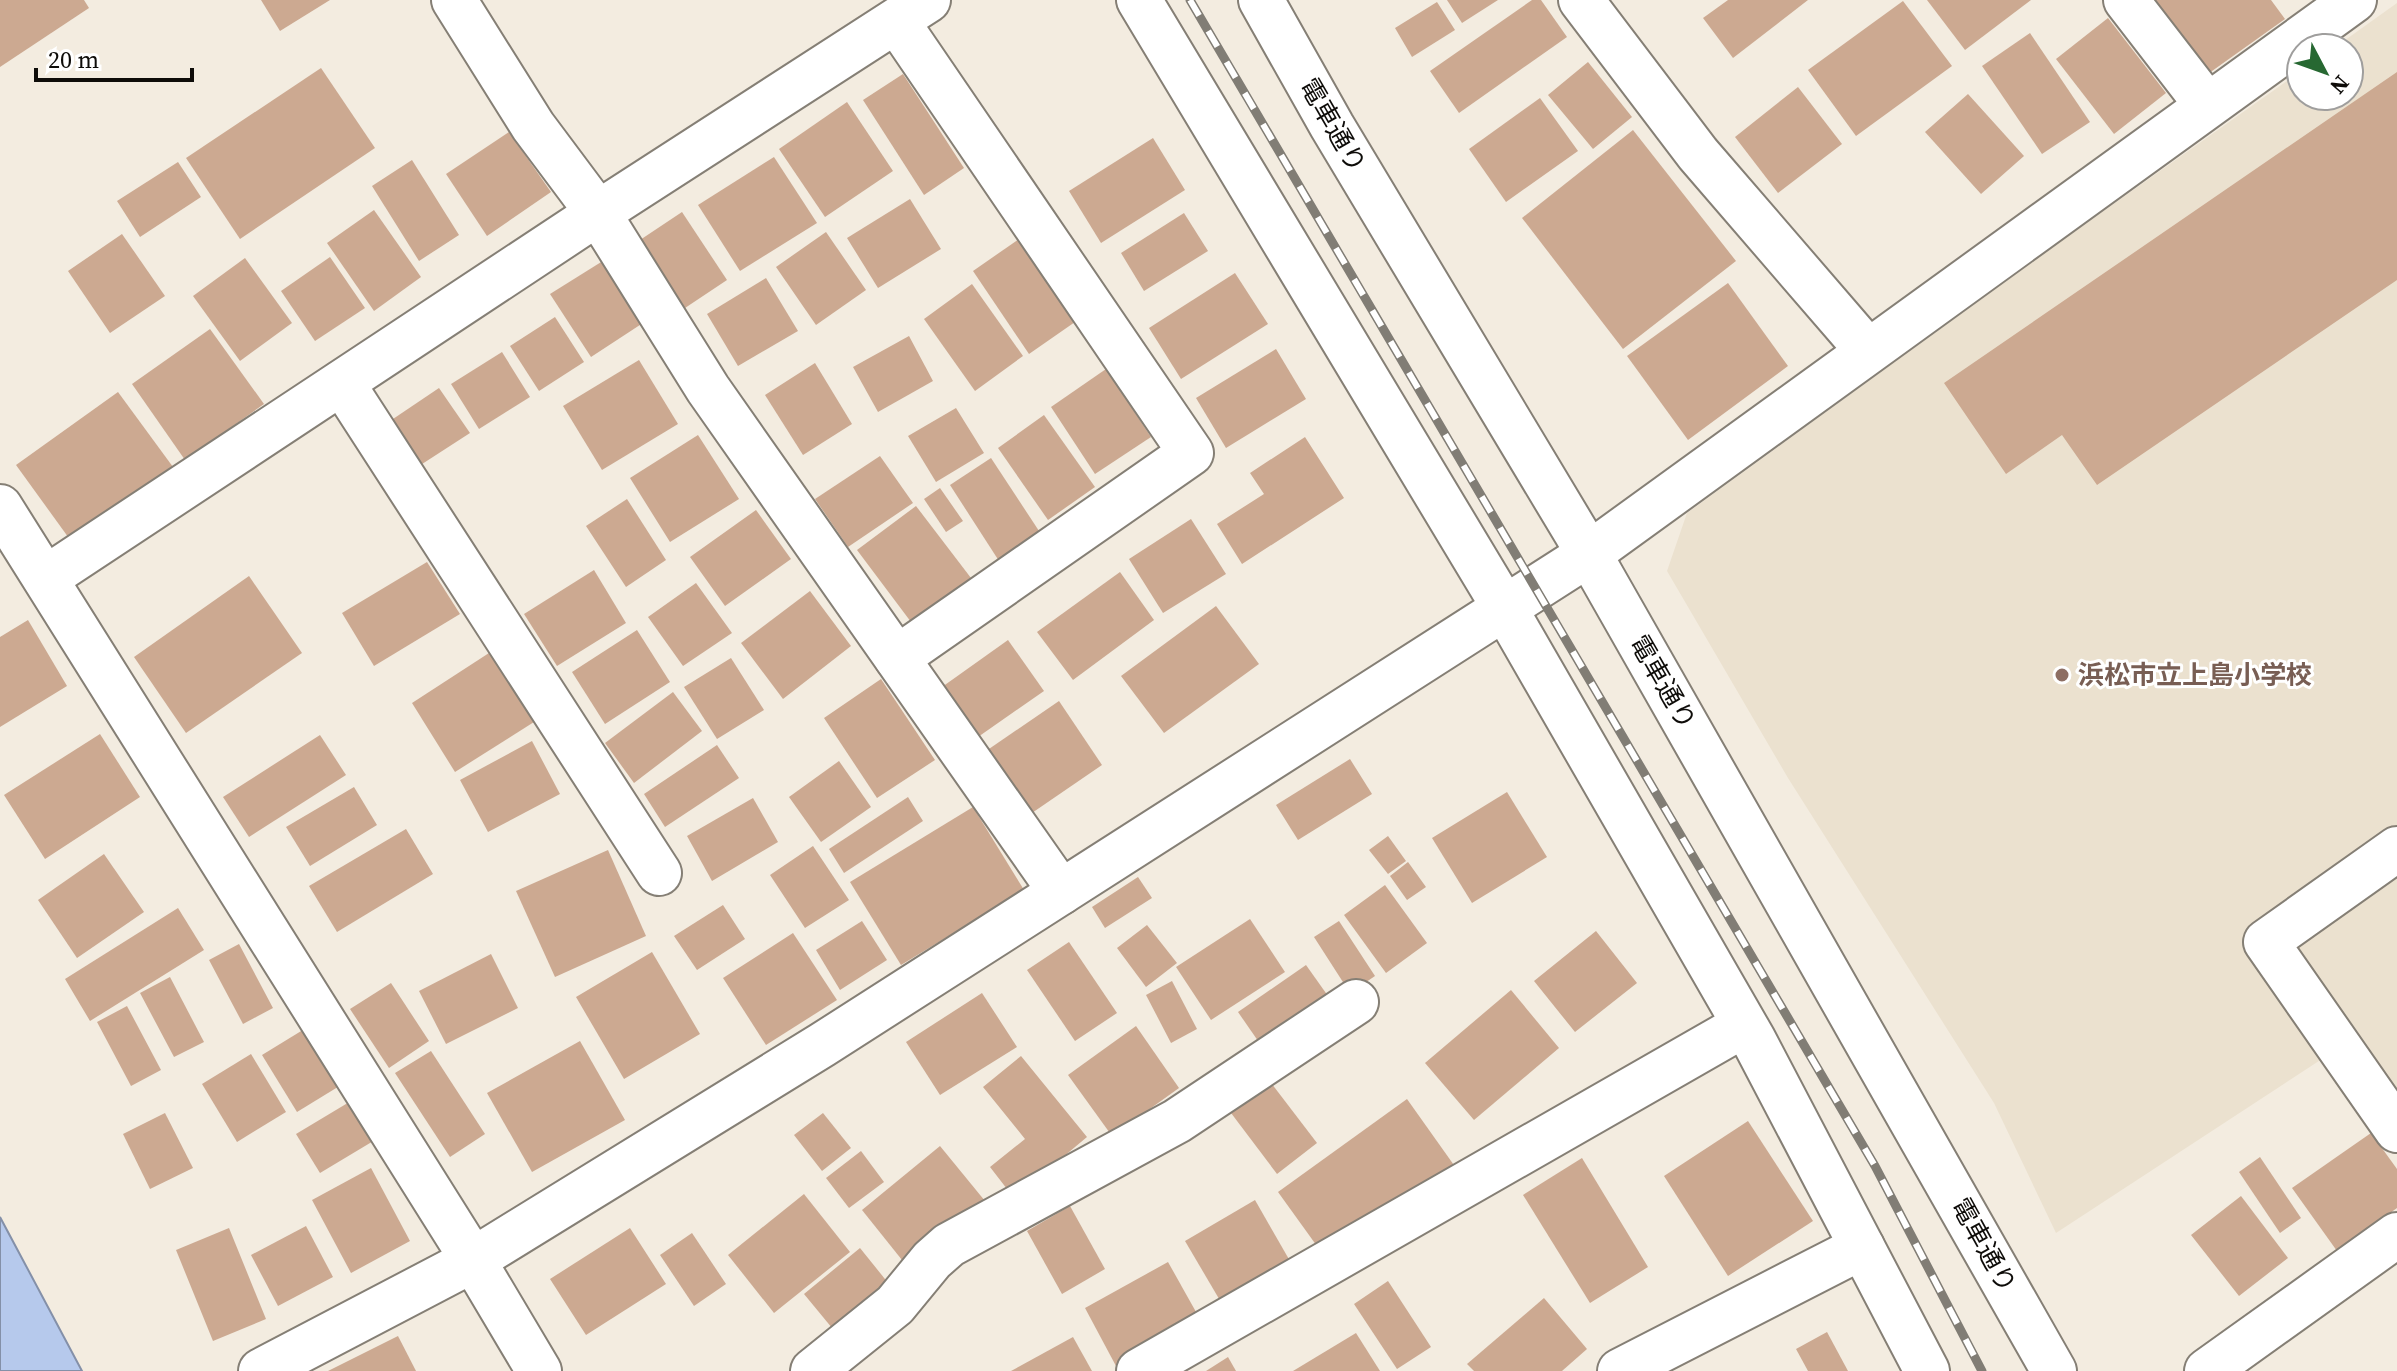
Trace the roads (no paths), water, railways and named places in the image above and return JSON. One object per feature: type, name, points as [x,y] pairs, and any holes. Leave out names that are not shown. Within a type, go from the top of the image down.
[{"type":"street","points":[[454,0],[533,126],[598,213],[708,389],[1061,892]]},
{"type":"street","points":[[1139,0],[1504,607],[1744,1025],[1927,1371]]},
{"type":"street","name":"電車通り","points":[[1261,0],[1332,126],[1589,554],[2054,1371]]},
{"type":"street","points":[[1581,0],[1698,154],[1868,351]]},
{"type":"street","points":[[2126,0],[2207,105]]},
{"type":"street","points":[[261,1371],[473,1260],[822,1045],[1589,554],[2354,0]]},
{"type":"street","points":[[46,578],[598,213],[913,11],[1191,453],[897,658]]},
{"type":"street","points":[[342,383],[659,873]]},
{"type":"street","points":[[0,507],[473,1260],[539,1371]]},
{"type":"street","points":[[2397,849],[2266,942],[2397,1130]]},
{"type":"street","points":[[813,1371],[895,1305],[932,1260],[949,1245],[1177,1121],[1356,1002]]},
{"type":"street","points":[[1139,1371],[1744,1025]]},
{"type":"street","points":[[2207,1371],[2397,1235]]},
{"type":"street","points":[[1620,1371],[1862,1247]]},
{"type":"water","points":[[0,1217],[82,1371],[0,1371]]},
{"type":"railway","points":[[1190,0],[1875,1166],[1982,1371]]},
{"type":"place","name":"浜松市立上島小学校","points":[[2062,675]]}]
